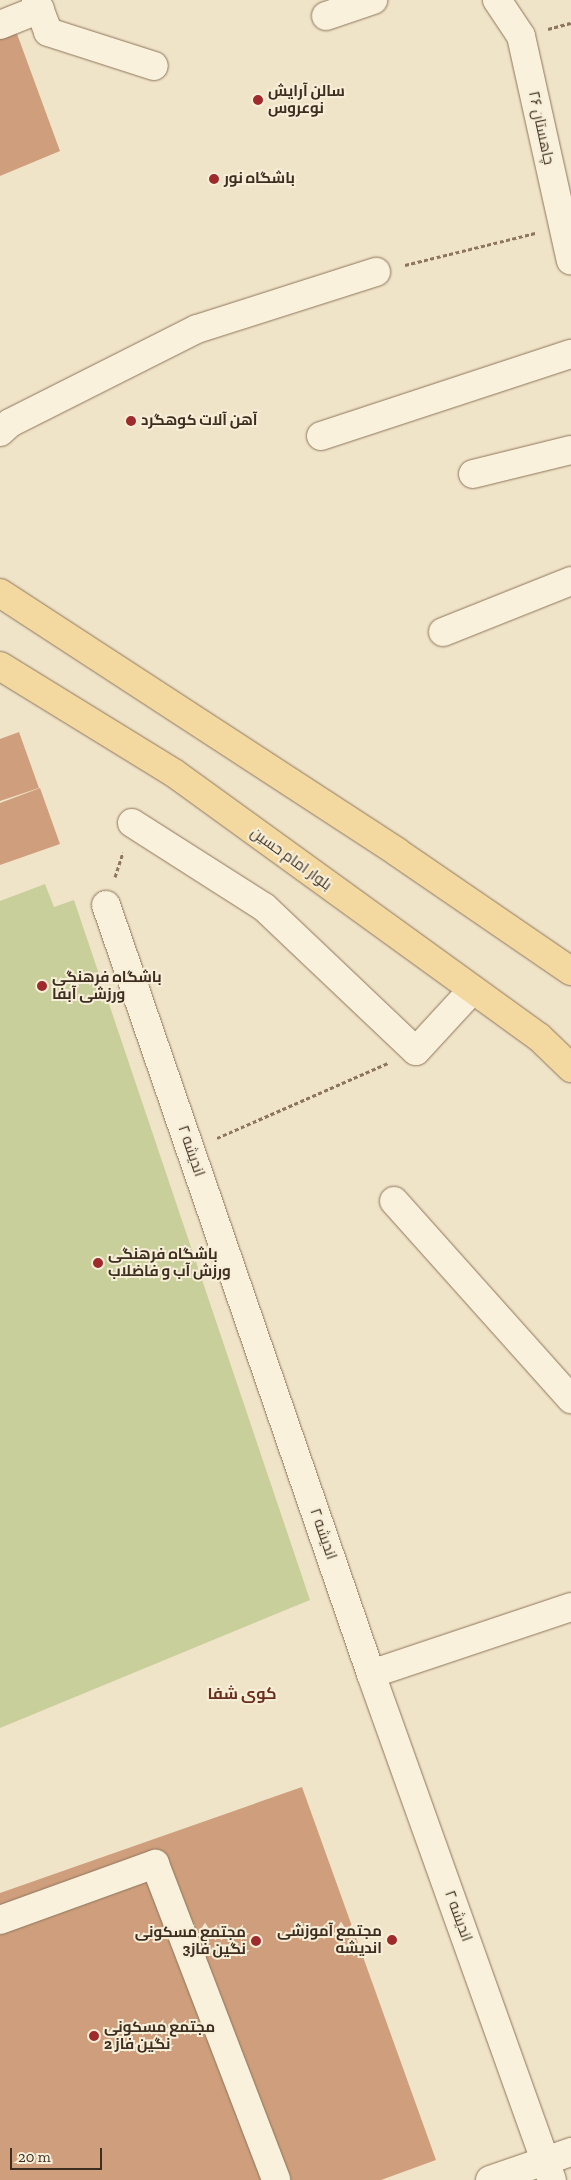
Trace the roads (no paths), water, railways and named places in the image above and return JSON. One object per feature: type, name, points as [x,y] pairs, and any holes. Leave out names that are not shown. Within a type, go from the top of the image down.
[{"type":"main road","points":[[0,593],[396,852],[571,970]]},
{"type":"main road","name":"بلوار امام حسین","points":[[0,666],[174,774],[539,1037],[571,1068]]},
{"type":"street","points":[[326,16],[373,0]]},
{"type":"street","name":"چاهستان ۲۶","points":[[497,0],[521,36],[570,256]]},
{"type":"street","points":[[0,25],[38,4],[48,32],[154,66]]},
{"type":"street","points":[[0,432],[10,423],[197,329],[376,272]]},
{"type":"street","points":[[321,436],[571,354]]},
{"type":"street","points":[[473,474],[571,450]]},
{"type":"street","points":[[443,632],[571,581]]},
{"type":"street","points":[[132,823],[264,907],[416,1051],[472,990]]},
{"type":"street","name":"اندیشه ۲","points":[[106,905],[371,1674],[548,2170]]},
{"type":"street","points":[[394,1202],[571,1399]]},
{"type":"street","points":[[371,1674],[571,1607]]},
{"type":"street","points":[[0,1920],[155,1864],[276,2180]]},
{"type":"street","points":[[490,2180],[548,2170],[571,2152]]},
{"type":"place","name":"سالن آرایش نوعروس","points":[[258,100]]},
{"type":"place","name":"باشگاه نور","points":[[214,179]]},
{"type":"place","name":"آهن آلات کوهگرد","points":[[131,421]]},
{"type":"place","name":"باشگاه فرهنگی ورزشی آبفا","points":[[42,986]]},
{"type":"place","name":"باشگاه فرهنگی ورزش آب و فاضلاب","points":[[98,1263]]},
{"type":"place","name":"مجتمع آموزشی اندیشه","points":[[392,1940]]},
{"type":"place","name":"مجتمع مسکونی نگین فاز3","points":[[256,1941]]},
{"type":"place","name":"مجتمع مسکونی نگین فاز 2","points":[[94,2036]]},
{"type":"district","name":"کوی شفا","points":[[242,1694]]}]
